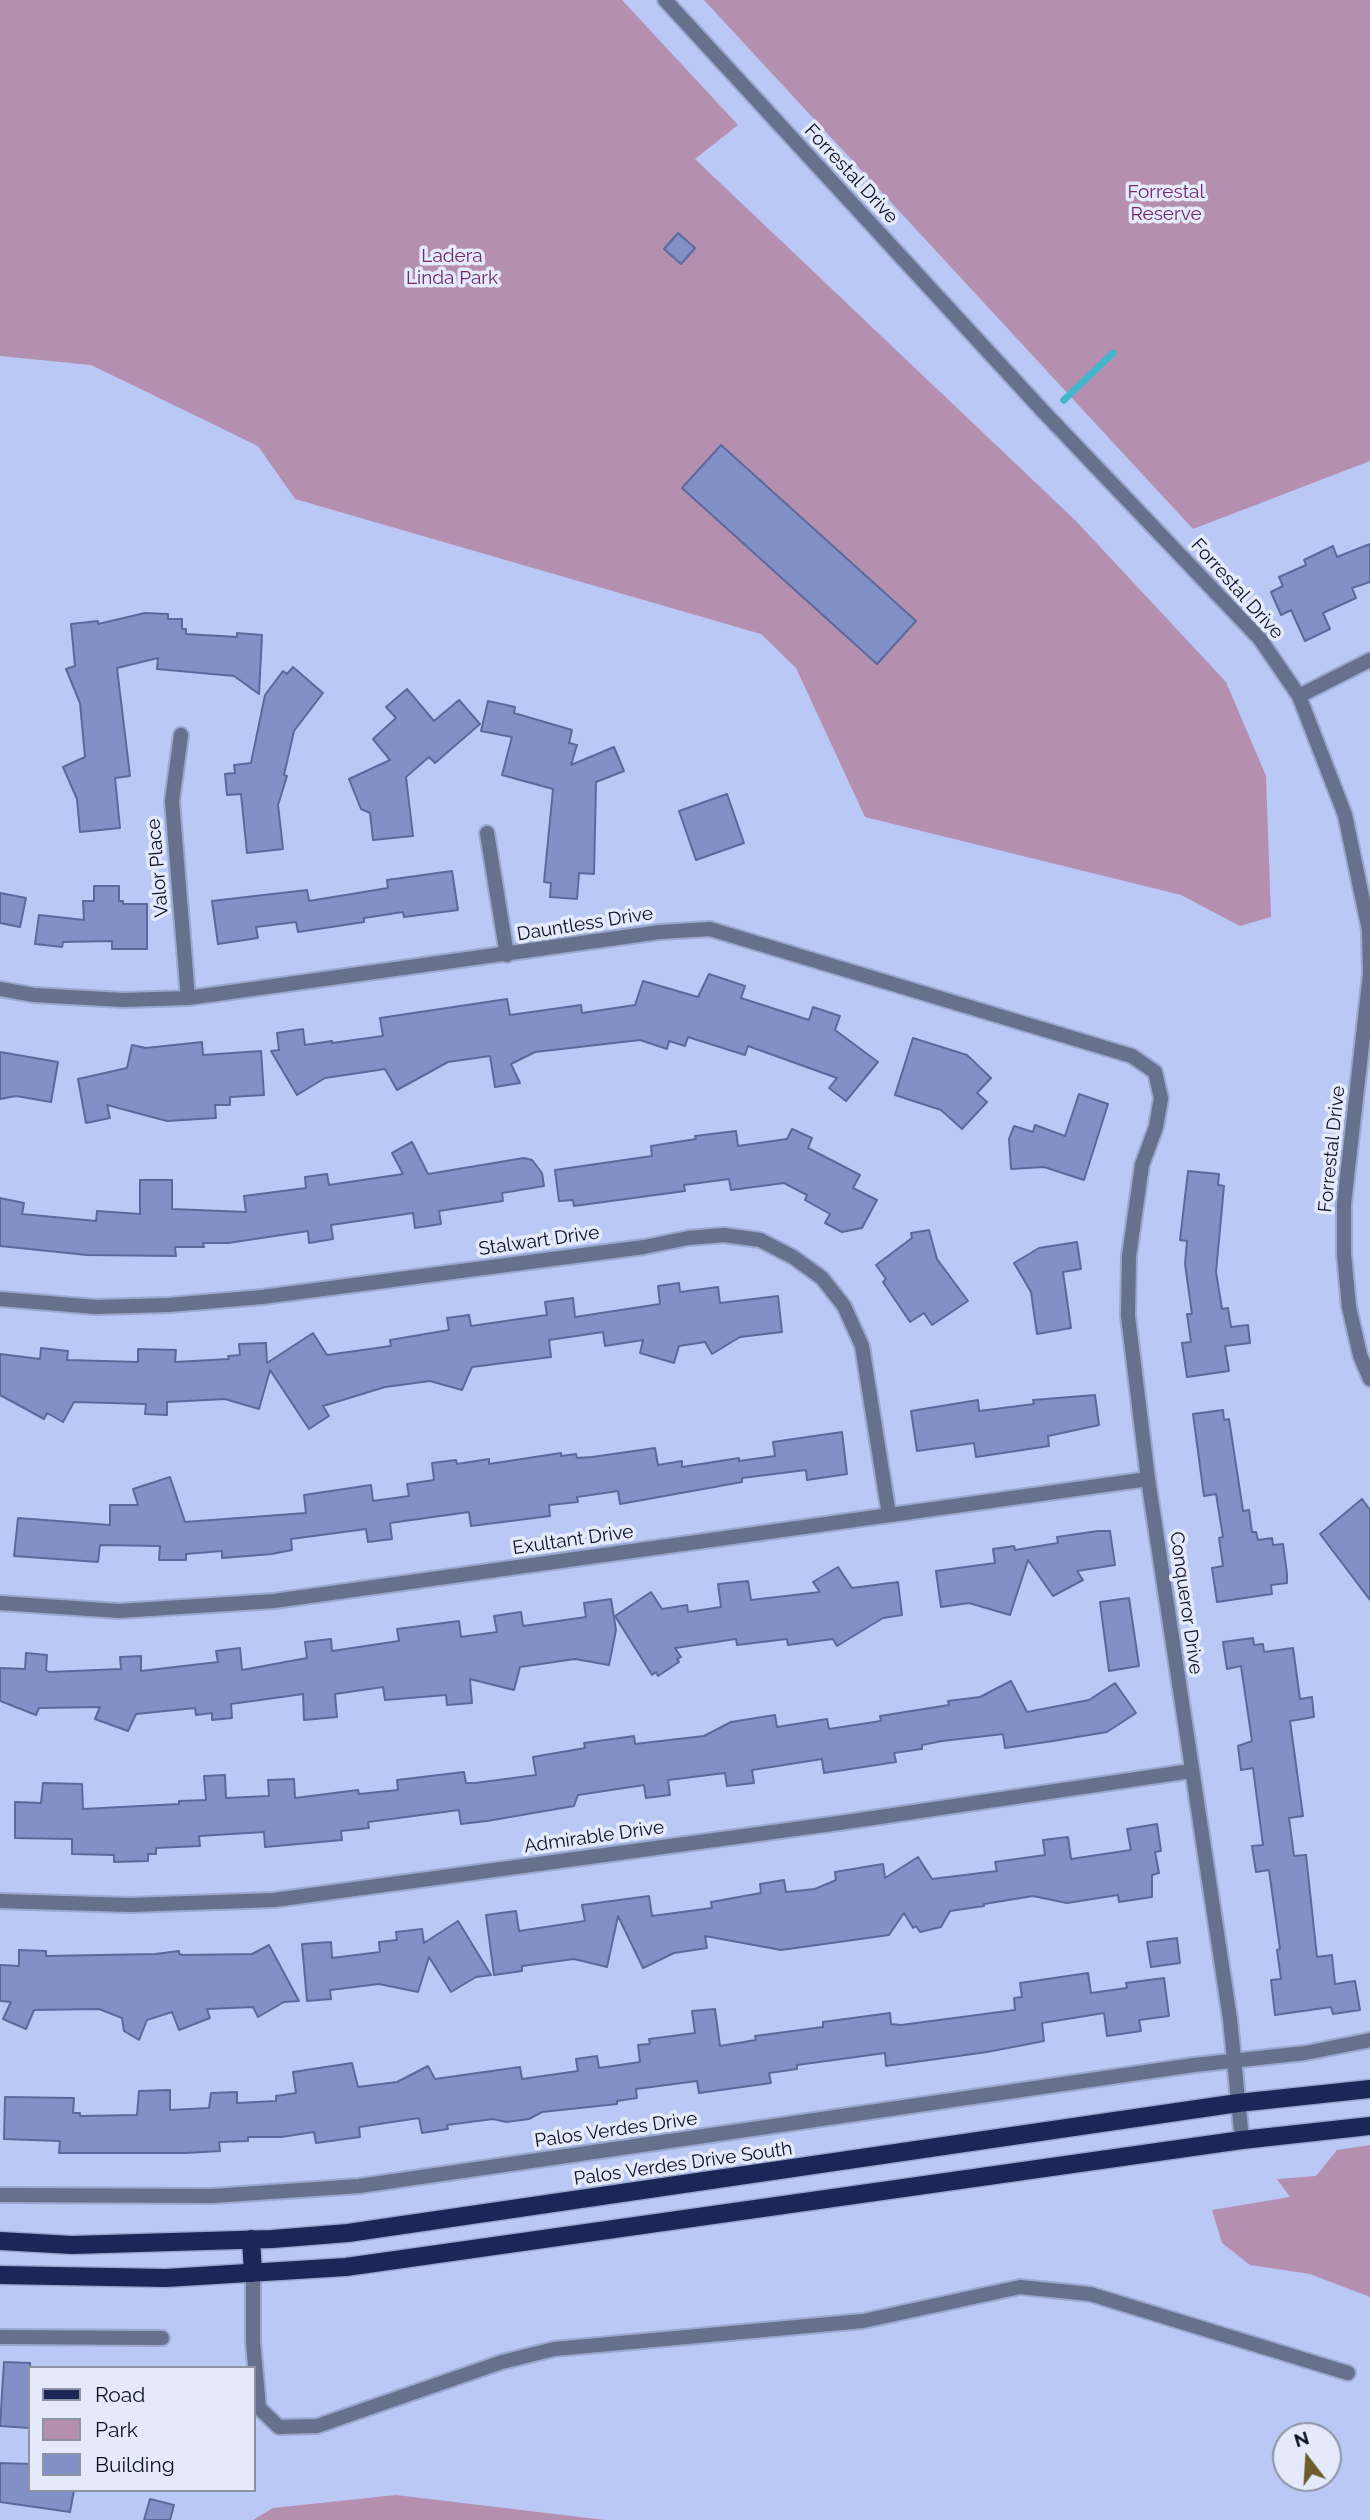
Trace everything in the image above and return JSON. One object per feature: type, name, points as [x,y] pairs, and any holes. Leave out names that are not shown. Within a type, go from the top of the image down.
[{"type":"main road","name":"Palos Verdes Drive South","points":[[0,2241],[72,2245],[348,2233],[993,2141],[1238,2102],[1370,2089]]},
{"type":"main road","points":[[0,2275],[166,2278],[346,2267],[1242,2140],[1370,2126]]},
{"type":"main road","points":[[251,2239],[253,2273]]},
{"type":"street","name":"Forrestal Drive","points":[[665,0],[1041,409],[1260,639],[1299,696],[1345,815],[1369,930],[1370,974],[1344,1204],[1344,1254],[1349,1307],[1360,1355],[1370,1379]]},
{"type":"street","points":[[1299,696],[1370,660]]},
{"type":"street","name":"Valor Place","points":[[181,734],[172,801],[188,998]]},
{"type":"street","points":[[487,833],[507,956]]},
{"type":"street","name":"Dauntless Drive","points":[[0,989],[34,995],[123,1000],[188,998],[507,956],[660,932],[710,929],[1132,1056],[1155,1072]]},
{"type":"street","name":"Conqueror Drive","points":[[1155,1072],[1161,1098],[1156,1127],[1142,1165],[1129,1256],[1128,1316],[1148,1479],[1234,2060],[1242,2140]]},
{"type":"street","name":"Stalwart Drive","points":[[0,1298],[96,1307],[249,1298],[644,1247],[688,1238],[724,1235],[760,1240],[793,1257],[822,1278],[844,1306],[862,1346],[889,1515]]},
{"type":"street","name":"Exultant Drive","points":[[0,1603],[118,1611],[274,1601],[1148,1479]]},
{"type":"street","name":"Admirable Drive","points":[[0,1901],[130,1905],[275,1900],[839,1823],[1191,1771]]},
{"type":"street","name":"Palos Verdes Drive","points":[[0,2195],[212,2196],[359,2186],[1234,2060],[1305,2053],[1370,2040]]},
{"type":"street","points":[[253,2273],[255,2366]]},
{"type":"street","points":[[256,2381],[258,2407],[279,2427],[317,2426],[502,2362],[554,2349],[863,2321],[1020,2287],[1090,2294],[1348,2373]]},
{"type":"street","points":[[0,2337],[162,2338]]},
{"type":"green space","name":"Ladera Linda Park","points":[[0,0],[622,0],[738,125],[695,159],[1076,521],[1226,682],[1266,776],[1271,917],[1240,926],[1181,895],[865,817],[796,668],[761,634],[295,499],[258,446],[91,365],[0,356]]},
{"type":"green space","name":"Forrestal Reserve","points":[[704,0],[1370,0],[1370,461],[1193,529]]},
{"type":"green space","points":[[1370,2145],[1370,2297],[1310,2274],[1250,2265],[1222,2243],[1212,2210],[1290,2197],[1277,2179],[1316,2176],[1337,2150]]},
{"type":"green space","points":[[396,2495],[605,2520],[253,2520],[273,2508]]},
{"type":"building","points":[[678,233],[695,248],[681,264],[664,249]]},
{"type":"building","points":[[721,445],[916,621],[877,664],[682,488]]},
{"type":"building","points":[[1370,544],[1370,582],[1352,588],[1356,598],[1323,613],[1330,629],[1305,641],[1291,610],[1281,615],[1271,592],[1283,586],[1279,577],[1306,565],[1304,560],[1333,546],[1337,557]]},
{"type":"building","points":[[145,613],[168,614],[168,619],[182,619],[182,629],[186,629],[186,634],[237,637],[237,633],[262,635],[259,694],[234,676],[157,669],[158,658],[117,668],[130,776],[115,778],[120,828],[80,832],[77,799],[63,767],[85,757],[80,703],[66,669],[75,666],[71,624],[98,621],[98,624]]},
{"type":"building","points":[[293,667],[323,693],[294,731],[284,775],[287,776],[278,805],[283,849],[247,853],[241,794],[227,795],[225,774],[235,773],[234,765],[251,763],[265,695],[283,671],[287,674]]},
{"type":"building","points":[[407,689],[434,721],[459,700],[480,724],[435,763],[429,757],[406,777],[413,836],[373,840],[370,813],[361,809],[349,779],[390,760],[373,739],[396,718],[386,707]]},
{"type":"building","points":[[488,701],[515,707],[514,713],[572,730],[569,743],[577,745],[571,765],[614,747],[624,771],[596,782],[594,874],[579,873],[577,899],[550,897],[551,883],[544,882],[553,789],[502,775],[512,737],[481,731]]},
{"type":"building","points":[[727,794],[744,843],[696,860],[679,811]]},
{"type":"building","points":[[452,871],[458,910],[404,917],[403,912],[364,918],[364,922],[298,932],[296,922],[256,927],[258,938],[218,944],[212,901],[307,890],[309,901],[388,888],[387,880]]},
{"type":"building","points":[[94,886],[119,886],[119,901],[123,901],[123,904],[147,904],[147,949],[112,949],[112,941],[63,942],[62,947],[35,944],[39,915],[84,920],[83,901],[94,901]]},
{"type":"building","points":[[0,893],[26,898],[20,927],[0,923]]},
{"type":"building","points":[[709,974],[745,986],[741,998],[809,1020],[813,1007],[840,1016],[835,1030],[878,1062],[846,1101],[829,1088],[837,1078],[748,1046],[745,1055],[688,1037],[685,1046],[669,1041],[667,1049],[640,1040],[535,1052],[511,1064],[520,1083],[495,1087],[490,1056],[448,1062],[397,1090],[385,1069],[325,1078],[297,1095],[271,1051],[279,1050],[277,1033],[303,1029],[305,1045],[383,1036],[380,1018],[507,999],[510,1015],[581,1005],[582,1013],[635,1005],[643,981],[698,997]]},
{"type":"building","points":[[913,1038],[967,1055],[991,1078],[977,1093],[987,1102],[962,1129],[941,1110],[895,1095]]},
{"type":"building","points":[[202,1042],[203,1055],[261,1051],[264,1095],[230,1097],[230,1105],[215,1105],[216,1118],[167,1121],[107,1105],[110,1118],[86,1123],[78,1079],[127,1068],[132,1045],[146,1048]]},
{"type":"building","points":[[0,1052],[58,1062],[51,1102],[16,1096],[0,1099]]},
{"type":"building","points":[[1079,1094],[1108,1104],[1084,1180],[1044,1167],[1011,1169],[1009,1139],[1014,1126],[1033,1132],[1035,1125],[1065,1136]]},
{"type":"building","points":[[792,1129],[812,1138],[808,1148],[860,1175],[853,1188],[877,1200],[862,1228],[842,1232],[825,1223],[830,1214],[805,1200],[807,1195],[784,1183],[731,1190],[729,1179],[684,1185],[685,1191],[574,1206],[573,1200],[559,1201],[555,1170],[652,1156],[651,1146],[696,1139],[695,1136],[736,1131],[738,1146],[787,1139]]},
{"type":"building","points":[[412,1142],[428,1174],[524,1158],[532,1160],[542,1173],[544,1186],[502,1193],[503,1201],[439,1211],[441,1224],[415,1228],[413,1213],[331,1225],[333,1239],[309,1243],[308,1231],[228,1243],[203,1243],[204,1247],[175,1247],[176,1256],[87,1255],[0,1246],[0,1198],[24,1203],[22,1214],[96,1221],[97,1211],[140,1214],[140,1180],[172,1180],[172,1209],[246,1212],[244,1196],[306,1188],[305,1177],[327,1174],[329,1185],[403,1174],[392,1153]]},
{"type":"building","points":[[1188,1171],[1219,1174],[1218,1185],[1224,1186],[1216,1272],[1222,1309],[1228,1308],[1231,1327],[1248,1325],[1250,1343],[1225,1346],[1229,1371],[1187,1377],[1182,1343],[1191,1342],[1187,1314],[1192,1314],[1185,1264],[1187,1241],[1180,1240]]},
{"type":"building","points":[[929,1230],[937,1259],[968,1301],[932,1325],[924,1313],[910,1322],[883,1282],[886,1279],[876,1265],[912,1238],[911,1233]]},
{"type":"building","points":[[1077,1242],[1081,1269],[1063,1272],[1071,1328],[1037,1334],[1031,1292],[1014,1263],[1039,1248]]},
{"type":"building","points":[[679,1283],[680,1292],[718,1287],[720,1303],[778,1296],[782,1332],[740,1337],[712,1354],[705,1342],[679,1346],[674,1363],[640,1353],[643,1340],[605,1346],[603,1332],[549,1340],[551,1357],[472,1367],[462,1390],[430,1381],[385,1387],[323,1406],[329,1416],[309,1429],[270,1370],[259,1409],[225,1399],[167,1402],[167,1415],[145,1414],[146,1404],[74,1402],[63,1422],[47,1413],[44,1419],[0,1395],[0,1354],[40,1359],[41,1348],[68,1351],[67,1360],[138,1362],[138,1349],[176,1350],[175,1362],[229,1359],[228,1356],[240,1355],[239,1344],[266,1343],[267,1363],[313,1333],[327,1355],[391,1346],[390,1340],[449,1330],[447,1318],[469,1315],[471,1326],[547,1315],[545,1302],[573,1298],[575,1317],[660,1304],[658,1286]]},
{"type":"building","points":[[1095,1395],[1099,1425],[1048,1436],[1049,1446],[976,1457],[974,1443],[917,1451],[911,1411],[978,1400],[979,1411],[1034,1404],[1033,1400]]},
{"type":"building","points":[[1223,1410],[1224,1420],[1229,1419],[1243,1511],[1249,1510],[1252,1532],[1256,1532],[1258,1540],[1272,1538],[1273,1545],[1283,1544],[1287,1583],[1271,1585],[1272,1594],[1217,1602],[1212,1568],[1223,1566],[1219,1538],[1223,1537],[1216,1494],[1204,1496],[1193,1414]]},
{"type":"building","points":[[842,1432],[847,1474],[807,1480],[806,1470],[742,1478],[742,1482],[620,1504],[618,1491],[577,1497],[578,1502],[549,1505],[550,1516],[471,1526],[469,1512],[390,1523],[392,1539],[368,1542],[366,1529],[291,1539],[292,1550],[272,1554],[222,1558],[222,1551],[186,1554],[186,1560],[159,1560],[160,1546],[100,1545],[98,1562],[14,1556],[18,1518],[110,1525],[110,1505],[138,1505],[133,1489],[170,1477],[185,1522],[306,1513],[304,1495],[371,1485],[373,1501],[409,1496],[407,1484],[434,1480],[432,1463],[456,1460],[457,1464],[489,1459],[489,1464],[561,1453],[561,1456],[576,1454],[577,1458],[655,1448],[658,1465],[682,1461],[682,1467],[739,1458],[739,1461],[775,1456],[773,1442]]},
{"type":"building","points":[[1362,1499],[1370,1510],[1370,1600],[1320,1534]]},
{"type":"building","points":[[1110,1531],[1115,1565],[1077,1571],[1083,1580],[1053,1596],[1028,1560],[1010,1615],[969,1603],[941,1607],[936,1571],[995,1563],[993,1549],[1014,1546],[1015,1550],[1058,1543],[1057,1537]]},
{"type":"building","points":[[838,1567],[852,1588],[898,1582],[902,1615],[883,1618],[837,1646],[833,1639],[788,1645],[787,1639],[737,1645],[736,1639],[675,1648],[681,1657],[677,1659],[679,1662],[658,1676],[656,1672],[652,1675],[615,1616],[651,1592],[662,1609],[687,1605],[688,1612],[721,1607],[718,1584],[748,1581],[751,1600],[820,1592],[813,1582]]},
{"type":"building","points":[[1129,1598],[1139,1666],[1109,1671],[1100,1602]]},
{"type":"building","points":[[611,1599],[616,1630],[609,1665],[575,1659],[520,1667],[514,1690],[470,1679],[472,1703],[447,1705],[446,1695],[385,1700],[383,1687],[335,1694],[337,1717],[304,1720],[303,1694],[231,1704],[232,1718],[212,1720],[212,1713],[196,1715],[195,1708],[136,1714],[128,1731],[95,1719],[100,1707],[39,1708],[36,1715],[0,1701],[0,1668],[25,1669],[26,1653],[47,1655],[46,1670],[49,1672],[121,1669],[120,1657],[141,1656],[141,1671],[218,1662],[216,1651],[240,1648],[242,1670],[307,1658],[305,1642],[331,1639],[332,1651],[399,1641],[397,1629],[459,1621],[461,1637],[497,1632],[494,1616],[521,1612],[523,1626],[586,1617],[584,1603]]},
{"type":"building","points":[[1253,1638],[1254,1645],[1263,1644],[1264,1652],[1293,1648],[1300,1699],[1312,1697],[1314,1717],[1290,1721],[1303,1816],[1289,1818],[1294,1856],[1306,1855],[1317,1957],[1332,1955],[1335,1984],[1355,1981],[1360,2010],[1333,2014],[1331,2007],[1275,2015],[1271,1980],[1281,1979],[1277,1950],[1280,1949],[1269,1870],[1256,1872],[1252,1846],[1263,1845],[1253,1768],[1241,1770],[1238,1746],[1252,1741],[1241,1666],[1227,1669],[1223,1642]]},
{"type":"building","points":[[1011,1681],[1027,1712],[1089,1700],[1115,1683],[1136,1713],[1107,1732],[1053,1741],[1005,1748],[1003,1734],[942,1741],[922,1745],[922,1749],[894,1753],[896,1762],[824,1773],[822,1759],[752,1770],[754,1783],[727,1786],[725,1773],[668,1780],[670,1795],[646,1798],[644,1785],[578,1795],[574,1806],[487,1821],[461,1824],[459,1810],[368,1822],[369,1828],[341,1831],[342,1840],[265,1847],[264,1832],[199,1836],[200,1846],[156,1848],[156,1854],[148,1854],[148,1861],[114,1862],[114,1855],[72,1854],[72,1839],[15,1838],[15,1802],[41,1803],[43,1783],[82,1784],[83,1809],[206,1800],[204,1776],[225,1775],[226,1798],[269,1796],[268,1780],[294,1779],[295,1798],[358,1790],[359,1794],[398,1790],[397,1780],[464,1772],[466,1783],[475,1783],[536,1775],[533,1757],[585,1748],[584,1743],[634,1736],[635,1744],[704,1736],[731,1722],[775,1715],[777,1727],[827,1719],[829,1729],[881,1721],[880,1716],[980,1697]]},
{"type":"building","points":[[1157,1824],[1161,1851],[1155,1852],[1159,1873],[1152,1875],[1152,1897],[1119,1902],[1118,1895],[1067,1903],[1033,1896],[950,1911],[941,1927],[920,1932],[916,1926],[913,1928],[904,1913],[889,1935],[781,1950],[705,1936],[707,1948],[674,1953],[643,1968],[618,1916],[607,1967],[574,1959],[522,1966],[522,1971],[494,1975],[486,1915],[516,1911],[519,1931],[585,1921],[582,1905],[649,1896],[652,1916],[712,1908],[711,1902],[761,1893],[760,1884],[784,1880],[786,1892],[815,1889],[836,1880],[835,1872],[883,1864],[885,1878],[918,1857],[932,1879],[997,1871],[995,1862],[1045,1855],[1043,1840],[1068,1837],[1071,1859],[1131,1850],[1127,1829]]},
{"type":"building","points":[[458,1921],[491,1975],[476,1977],[451,1992],[429,1957],[418,1992],[379,1984],[330,1990],[331,1999],[307,2001],[302,1944],[331,1942],[332,1958],[380,1952],[379,1942],[397,1940],[396,1932],[422,1929],[424,1943]]},
{"type":"building","points":[[1177,1938],[1180,1963],[1151,1967],[1147,1942]]},
{"type":"building","points":[[269,1945],[299,2001],[284,2002],[258,2017],[253,2007],[207,2009],[210,2018],[179,2030],[172,2012],[147,2020],[139,2040],[124,2031],[122,2018],[99,2009],[34,2010],[26,2029],[3,2019],[11,2002],[0,2001],[0,1965],[19,1966],[19,1950],[46,1951],[46,1956],[179,1951],[179,1954],[183,1955],[252,1954]]},
{"type":"building","points":[[1088,1973],[1091,1993],[1127,1988],[1126,1983],[1164,1978],[1169,2016],[1139,2020],[1141,2031],[1107,2036],[1104,2013],[1042,2023],[1044,2041],[987,2052],[886,2066],[885,2053],[797,2065],[797,2069],[769,2073],[771,2083],[699,2093],[697,2081],[636,2089],[637,2098],[617,2101],[617,2104],[542,2112],[529,2119],[506,2122],[493,2119],[447,2125],[448,2129],[422,2133],[419,2118],[359,2127],[360,2137],[316,2143],[314,2132],[281,2137],[248,2137],[248,2141],[219,2142],[220,2151],[186,2153],[59,2153],[60,2141],[4,2139],[5,2097],[74,2098],[73,2113],[80,2113],[80,2116],[137,2115],[139,2091],[170,2090],[170,2110],[209,2108],[211,2093],[237,2092],[237,2103],[276,2101],[276,2096],[296,2093],[293,2072],[352,2063],[358,2087],[397,2082],[428,2066],[435,2079],[520,2067],[522,2079],[578,2071],[576,2059],[597,2056],[599,2068],[640,2062],[638,2045],[650,2044],[649,2039],[695,2033],[692,2011],[715,2009],[720,2046],[756,2040],[755,2036],[823,2027],[823,2022],[890,2013],[891,2024],[901,2025],[1015,2010],[1014,1998],[1022,1997],[1020,1983]]},
{"type":"building","points":[[4,2362],[30,2363],[28,2428],[0,2426]]},
{"type":"building","points":[[0,2463],[28,2464],[28,2492],[74,2492],[70,2512],[0,2502]]},
{"type":"building","points":[[150,2499],[174,2505],[170,2520],[144,2520]]},
{"type":"waterway","points":[[1064,400],[1113,353]]}]
